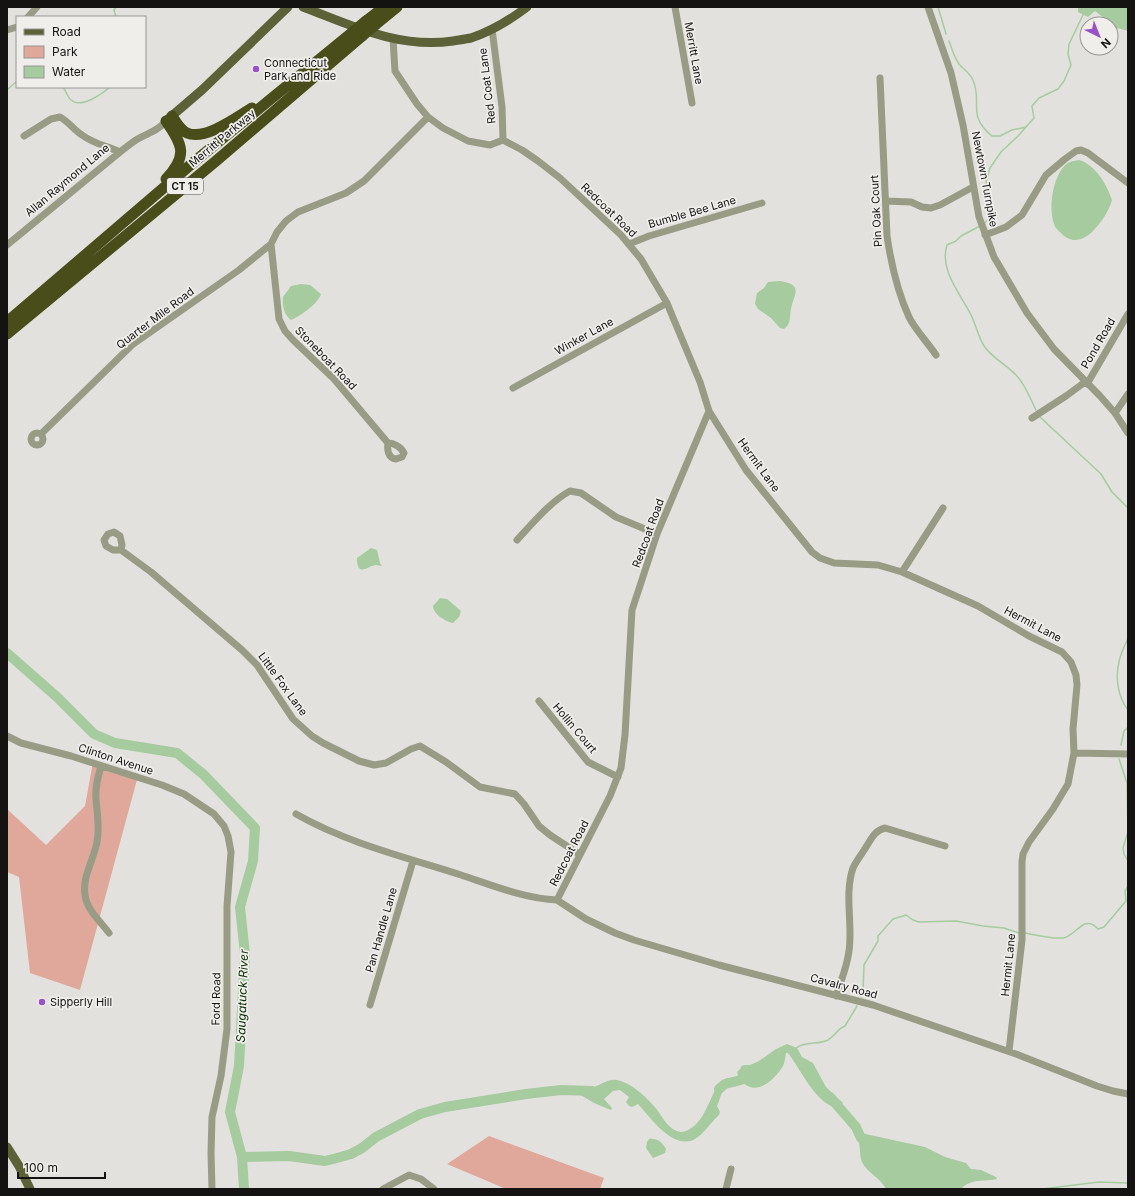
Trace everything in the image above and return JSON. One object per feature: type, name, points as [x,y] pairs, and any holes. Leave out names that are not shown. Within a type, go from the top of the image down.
[{"type":"highway","name":"Merritt Parkway","points":[[371,23],[384,7]]},
{"type":"highway","name":"Merritt Parkway","points":[[7,334],[216,161],[371,23],[397,7]]},
{"type":"highway","name":"Merritt Parkway","points":[[7,322],[190,166],[299,77],[358,34]]},
{"type":"highway","points":[[169,119],[186,132],[197,135],[209,132],[258,104],[299,77]]},
{"type":"highway","points":[[84,256],[155,191],[172,173],[179,162],[181,152],[179,142],[169,119]]},
{"type":"main road","name":"Allan Raymond Lane","points":[[169,119],[222,72],[288,7]]},
{"type":"main road","points":[[304,7],[347,24],[393,39],[414,43],[443,42],[470,38],[492,30],[528,7]]},
{"type":"main road","points":[[7,1147],[19,1166],[30,1189]]},
{"type":"street","points":[[29,16],[37,7]]},
{"type":"street","name":"Merritt Lane","points":[[675,7],[692,103]]},
{"type":"street","name":"Newtown Turnpike","points":[[928,7],[951,73],[963,125],[973,187],[982,225],[994,257],[1027,313],[1054,349],[1115,413],[1128,433]]},
{"type":"street","name":"Red Coat Lane","points":[[492,30],[502,107],[503,140]]},
{"type":"street","points":[[393,39],[395,71],[416,104],[428,117],[452,134],[468,141],[490,145],[503,140]]},
{"type":"street","name":"Pin Oak Court","points":[[880,78],[889,253],[898,287],[909,317],[936,355]]},
{"type":"street","points":[[24,136],[51,119],[60,117],[90,140],[120,152]]},
{"type":"street","points":[[271,244],[277,232],[286,221],[298,212],[346,193],[364,181],[384,163],[428,117]]},
{"type":"street","name":"Allan Raymond Lane","points":[[7,245],[120,152],[152,133],[169,119]]},
{"type":"street","name":"Redcoat Road","points":[[296,814],[331,832],[413,861],[492,886],[544,900],[557,900],[579,854],[610,796],[618,777],[623,755],[625,735],[632,610],[657,534],[709,411],[700,382],[667,303],[650,273],[629,244],[560,178],[522,150],[503,140]]},
{"type":"street","points":[[985,235],[1006,227],[1022,215],[1046,176],[1065,159],[1081,150],[1088,153],[1128,184]]},
{"type":"street","points":[[886,201],[911,202],[922,207],[931,208],[940,205],[973,187]]},
{"type":"street","name":"Bumble Bee Lane","points":[[629,244],[648,236],[762,203]]},
{"type":"street","name":"Quarter Mile Road","points":[[41,434],[132,346],[239,270],[271,244]]},
{"type":"street","name":"Stoneboat Road","points":[[271,244],[279,319],[284,331],[334,379],[388,443]]},
{"type":"street","name":"Winker Lane","points":[[513,388],[667,303]]},
{"type":"street","name":"Pond Road","points":[[1086,383],[1128,314]]},
{"type":"street","points":[[1032,418],[1086,383]]},
{"type":"street","points":[[1115,413],[1128,394]]},
{"type":"street","name":"Hermit Lane","points":[[709,411],[746,470],[812,552],[820,558],[834,563],[878,566],[902,572],[978,606],[1029,636],[1062,652],[1074,668],[1077,685],[1073,729],[1074,752],[1072,766],[1065,790],[1029,842],[1023,854],[1021,889],[1022,940],[1009,1051]]},
{"type":"street","points":[[517,540],[560,497],[570,491],[581,493],[616,517],[657,534]]},
{"type":"street","points":[[902,572],[943,508]]},
{"type":"street","name":"Little Fox Lane","points":[[121,550],[151,572],[250,656],[293,719],[323,744],[359,761],[374,765],[386,762],[420,746],[446,762],[480,787],[515,794],[539,826],[579,854]]},
{"type":"street","name":"Hollin Court","points":[[538,702],[588,762],[618,777]]},
{"type":"street","name":"Clinton Avenue","points":[[7,736],[21,743],[71,756],[162,785],[184,794],[214,814]]},
{"type":"street","points":[[1074,752],[1128,754]]},
{"type":"street","points":[[101,766],[96,786],[98,820],[97,841],[95,854],[84,886],[88,906],[95,917],[109,933]]},
{"type":"street","name":"Ford Road","points":[[212,1189],[212,1117],[221,1076],[227,1029],[227,906],[231,859],[228,836],[224,826],[214,814]]},
{"type":"street","points":[[836,996],[847,963],[849,951],[851,877],[854,866],[877,830],[885,828],[945,846]]},
{"type":"street","name":"Pan Handle Lane","points":[[370,1005],[413,861]]},
{"type":"street","name":"Cavalry Road","points":[[557,900],[586,919],[615,934],[719,965],[873,1005],[1009,1051],[1097,1086],[1128,1094]]},
{"type":"street","points":[[726,1189],[731,1169]]},
{"type":"street","points":[[382,1189],[409,1175],[421,1179],[434,1189]]},
{"type":"green space","points":[[93,762],[138,776],[80,990],[30,973],[19,877],[7,872],[7,809],[46,845],[85,806]]},
{"type":"green space","points":[[489,1136],[604,1178],[600,1189],[506,1189],[447,1164]]},
{"type":"water","points":[[1078,7],[1128,7],[1128,31],[1119,29],[1119,16],[1101,16],[1095,11],[1089,16],[1086,16],[1078,12]]},
{"type":"water","points":[[1079,160],[1091,166],[1096,171],[1104,182],[1112,200],[1104,217],[1093,231],[1081,239],[1073,240],[1069,239],[1055,227],[1052,217],[1052,200],[1055,182],[1063,168],[1069,162]]},
{"type":"water","points":[[780,281],[792,285],[796,290],[789,322],[787,327],[784,329],[780,328],[771,318],[758,309],[755,304],[757,293],[764,288],[768,282]]},
{"type":"water","points":[[301,284],[310,285],[321,294],[313,306],[291,320],[284,310],[283,297],[291,286]]},
{"type":"water","points":[[371,548],[377,550],[382,566],[376,565],[364,569],[359,568],[357,558]]},
{"type":"water","points":[[440,598],[447,599],[461,611],[459,617],[453,623],[440,617],[435,612],[433,606]]},
{"type":"water","points":[[787,1044],[797,1048],[802,1057],[813,1063],[826,1087],[843,1103],[836,1108],[828,1105],[821,1099],[809,1085],[788,1053],[786,1053],[784,1064],[780,1071],[771,1081],[760,1087],[754,1088],[749,1087],[742,1082],[737,1072],[739,1070],[759,1061],[776,1049]]},
{"type":"water","points":[[727,1078],[730,1080],[730,1083],[723,1090],[717,1106],[720,1112],[719,1115],[698,1137],[687,1141],[670,1137],[638,1104],[632,1107],[629,1106],[626,1102],[629,1097],[620,1090],[613,1091],[604,1099],[612,1108],[611,1110],[594,1103],[579,1094],[581,1087],[590,1088],[607,1081],[617,1080],[632,1087],[646,1097],[672,1129],[682,1132],[695,1125],[700,1120],[714,1091],[721,1081]]},
{"type":"water","points":[[861,1133],[925,1147],[945,1157],[966,1163],[971,1169],[981,1170],[996,1177],[997,1179],[969,1183],[961,1189],[886,1189],[862,1162],[858,1140]]},
{"type":"water","points":[[649,1139],[654,1139],[661,1142],[666,1149],[665,1153],[653,1158],[646,1148]]},
{"type":"waterway","points":[[116,7],[114,10],[116,16]]},
{"type":"waterway","points":[[938,7],[946,34]]},
{"type":"waterway","points":[[983,224],[993,216],[986,182],[990,168],[1001,152],[1034,118],[1032,106],[1039,98],[1058,89],[1064,81],[1071,65],[1068,54],[1069,44],[1083,15]]},
{"type":"waterway","points":[[949,41],[957,61],[973,80],[977,96],[977,115],[984,128],[992,136],[1000,136],[1012,130],[1026,127]]},
{"type":"waterway","points":[[7,90],[16,82]]},
{"type":"waterway","points":[[64,88],[70,99],[80,103],[91,100],[109,88]]},
{"type":"waterway","points":[[980,226],[947,245],[945,254],[948,272],[956,290],[971,315],[984,346],[1019,379],[1027,391],[1036,410]]},
{"type":"waterway","points":[[1040,417],[1101,474],[1112,492],[1128,508]]},
{"type":"waterway","points":[[1128,638],[1120,656],[1117,674],[1118,687],[1128,710]]},
{"type":"waterway","name":"Saugatuck River","points":[[7,653],[57,697],[94,734],[115,743],[177,753],[203,774],[255,828],[253,861],[240,907],[245,954],[239,1066],[230,1112],[242,1157],[244,1189]]},
{"type":"waterway","points":[[1121,745],[1124,731],[1128,727]]},
{"type":"waterway","points":[[1119,759],[1127,783],[1128,832],[1123,848],[1124,854],[1128,861]]},
{"type":"waterway","points":[[1025,933],[1063,938],[1072,934],[1084,925],[1093,925],[1098,929],[1104,927],[1126,901],[1125,891],[1128,886]]},
{"type":"waterway","points":[[861,997],[863,991],[864,965],[878,941],[878,936],[893,919],[906,915],[919,922],[956,921],[1004,928],[1019,933]]},
{"type":"waterway","points":[[796,1048],[804,1044],[828,1040],[845,1026],[857,1006]]},
{"type":"waterway","points":[[719,1089],[725,1084],[741,1080],[745,1070],[748,1070]]},
{"type":"waterway","points":[[242,1157],[289,1156],[325,1161],[351,1154],[362,1148],[376,1137],[420,1114],[445,1107],[561,1090],[592,1091]]},
{"type":"waterway","points":[[830,1097],[856,1127],[861,1138]]},
{"type":"waterway","points":[[1042,1189],[1099,1182],[1128,1183]]},
{"type":"place","name":"Connecticut Park and Ride","points":[[256,69]]},
{"type":"place","name":"Sipperly Hill","points":[[42,1002]]}]
